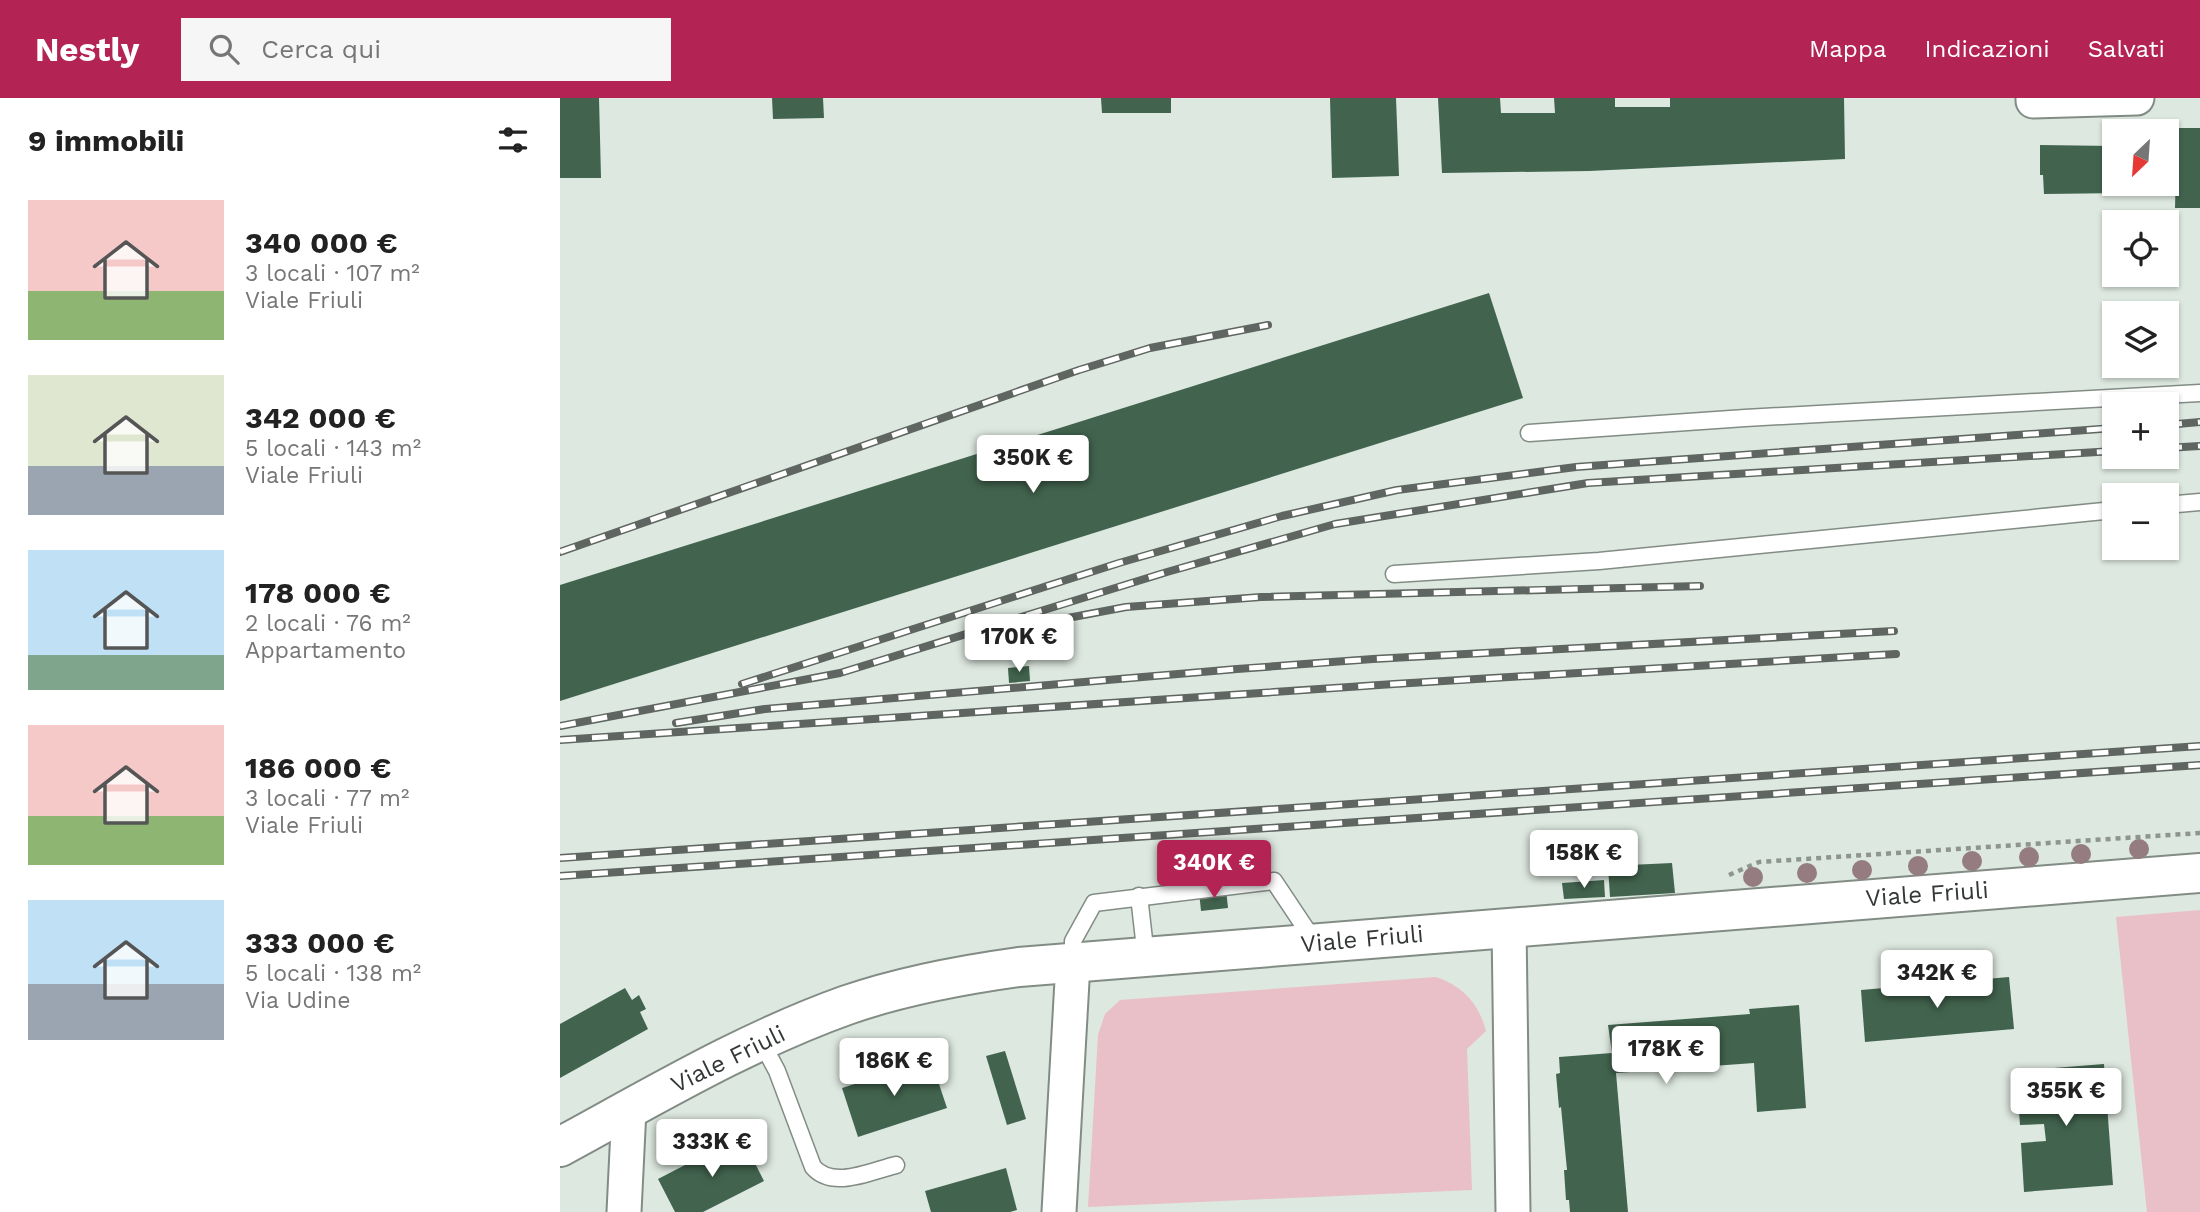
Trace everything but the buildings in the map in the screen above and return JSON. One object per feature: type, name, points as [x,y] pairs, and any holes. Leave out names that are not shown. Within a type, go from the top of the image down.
[{"type":"street","points":[[2033,98],[2033,101],[2137,98]]},
{"type":"street","name":"Viale Friuli","points":[[560,1147],[761,1040],[818,1016],[889,992],[980,972],[1509,926],[2200,873]]},
{"type":"street","points":[[1509,926],[1513,1212]]},
{"type":"street","points":[[1059,1212],[1073,963]]},
{"type":"street","points":[[624,1212],[629,1109]]},
{"type":"lane","points":[[1529,433],[1745,418],[2200,393]]},
{"type":"lane","points":[[2179,504],[2200,502]]},
{"type":"lane","points":[[1394,575],[1655,556],[2102,511]]},
{"type":"lane","points":[[1073,963],[1073,941],[1094,903],[1274,881],[1316,943]]},
{"type":"lane","points":[[1139,896],[1146,957]]},
{"type":"lane","points":[[761,1040],[777,1071],[813,1167],[820,1174],[839,1179],[896,1165]]},
{"type":"shaded area","points":[[2200,910],[2200,1212],[2147,1212],[2116,917]]},
{"type":"shaded area","points":[[1436,977],[1454,985],[1468,997],[1479,1012],[1486,1031],[1467,1049],[1472,1190],[1088,1207],[1098,1035],[1105,1014],[1120,1000]]},
{"type":"railway","points":[[560,552],[1079,370],[1150,348],[1268,325]]},
{"type":"railway","points":[[2179,424],[2200,422]]},
{"type":"railway","points":[[742,684],[1119,563],[1282,516],[1397,490],[1576,467],[2102,429]]},
{"type":"railway","points":[[2179,447],[2200,446]]},
{"type":"railway","points":[[560,726],[840,673],[1167,572],[1335,524],[1588,483],[2102,452]]},
{"type":"railway","points":[[1020,627],[1126,607],[1261,597],[1700,586]]},
{"type":"railway","points":[[676,723],[765,709],[1237,669],[1373,659],[1894,631]]},
{"type":"railway","points":[[560,740],[1394,684],[1896,654]]},
{"type":"railway","points":[[560,858],[2200,746]]},
{"type":"railway","points":[[560,876],[2200,765]]}]
